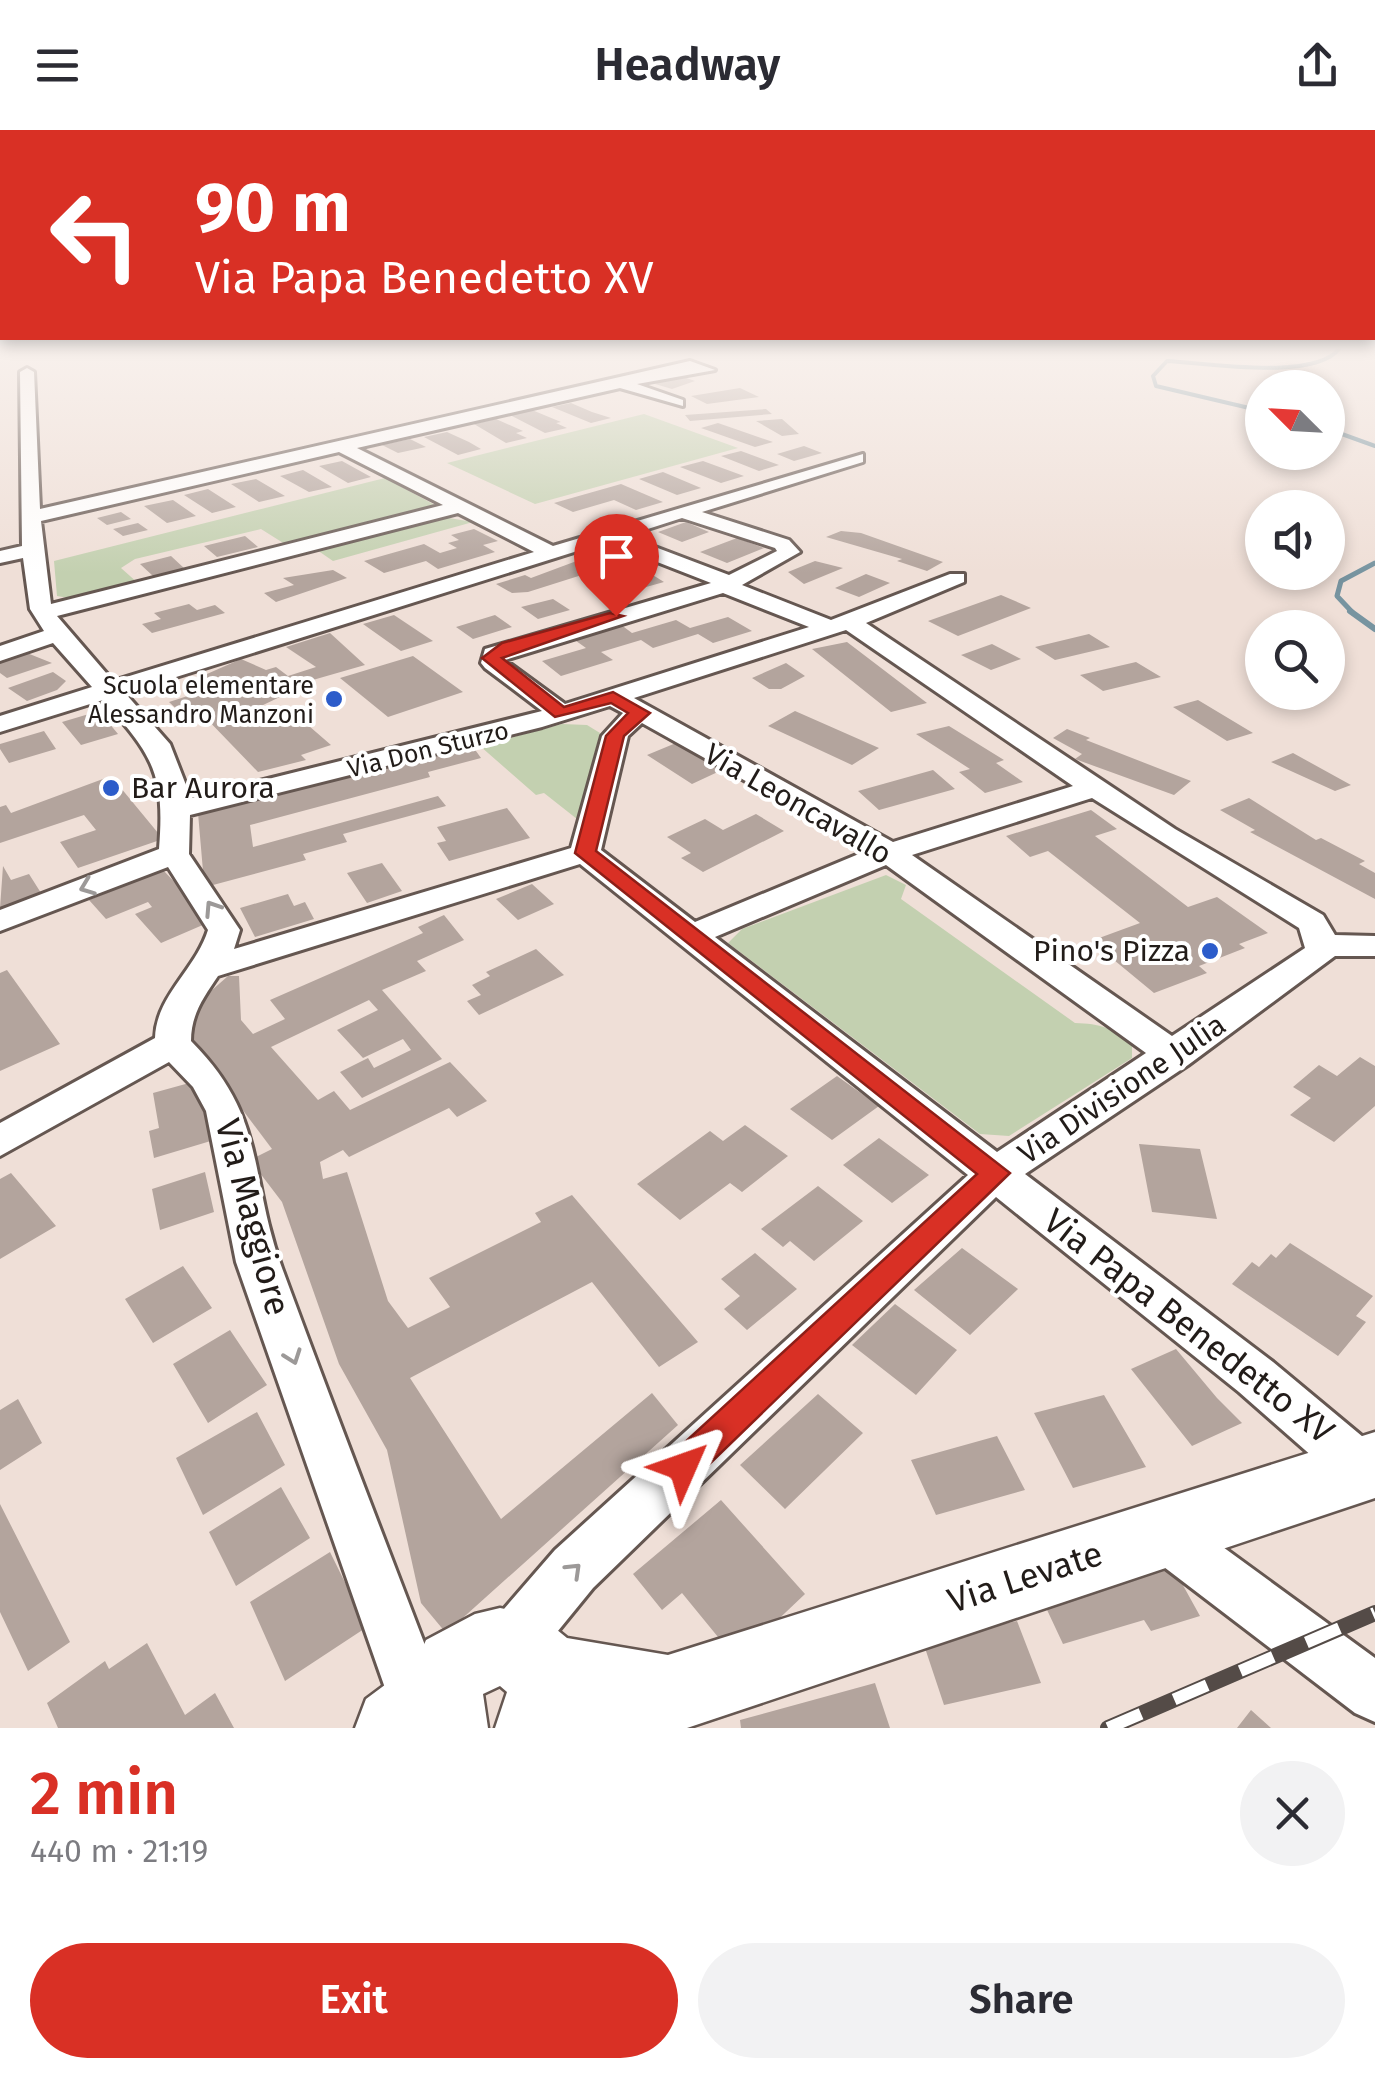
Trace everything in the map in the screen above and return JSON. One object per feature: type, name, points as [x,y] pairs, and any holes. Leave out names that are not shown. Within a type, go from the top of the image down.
[{"type":"street","points":[[0,1141],[172,1044],[178,1009],[210,968],[222,941],[222,922],[174,854],[178,810],[174,784],[157,744],[43,613],[32,550],[29,424]]},
{"type":"street","points":[[32,517],[444,424]]},
{"type":"street","points":[[342,447],[550,552]]},
{"type":"street","points":[[0,724],[857,458]]},
{"type":"street","points":[[43,613],[460,507]]},
{"type":"street","points":[[561,714],[494,663],[493,654],[727,585],[784,558],[790,550],[682,512]]},
{"type":"street","points":[[605,536],[840,625],[1312,922],[1322,934],[1323,945],[1375,946]]},
{"type":"street","points":[[0,557],[32,550]]},
{"type":"street","name":"Via Don Sturzo","points":[[178,810],[561,714],[840,625],[957,578]]},
{"type":"street","points":[[0,654],[58,634]]},
{"type":"street","name":"Via Leoncavallo","points":[[613,697],[864,835],[1176,1056]]},
{"type":"street","points":[[210,968],[585,853],[615,736],[625,722],[642,713]]},
{"type":"street","points":[[690,936],[886,854],[1095,788]]},
{"type":"street","name":"Via Papa Benedetto XV","points":[[585,853],[1370,1467]]},
{"type":"street","points":[[0,921],[174,854]]},
{"type":"street","name":"Via Divisione Julia","points":[[534,1694],[566,1576],[996,1173],[1176,1056],[1320,954],[1323,945]]},
{"type":"street","name":"Via Maggiore","points":[[172,1044],[207,1079],[225,1110],[258,1262],[427,1713]]},
{"type":"street","name":"Via Levate","points":[[427,1713],[452,1672],[479,1648],[534,1694],[676,1692],[1370,1467]]},
{"type":"street","points":[[1161,1533],[1375,1693]]},
{"type":"green space","points":[[606,424],[670,424],[738,448],[535,504],[447,463]]},
{"type":"green space","points":[[385,478],[435,505],[288,546],[261,529],[135,559],[121,568],[139,584],[74,599],[57,596],[54,561]]},
{"type":"green space","points":[[443,517],[473,522],[333,561],[317,550]]},
{"type":"green space","points":[[562,724],[587,725],[600,733],[577,819],[544,793],[536,795],[480,746]]},
{"type":"green space","points":[[886,875],[906,885],[901,899],[1075,1023],[1099,1026],[1119,1035],[1132,1046],[1132,1058],[1009,1136],[980,1134],[728,943],[742,929]]},
{"type":"building","points":[[474,424],[506,424],[523,431],[516,433],[527,438],[506,443]]},
{"type":"building","points":[[527,424],[557,424],[567,428],[545,433]]},
{"type":"building","points":[[720,424],[773,442],[755,447],[701,428]]},
{"type":"building","points":[[760,424],[787,424],[799,434],[782,436]]},
{"type":"building","points":[[447,432],[481,449],[458,455],[424,437]]},
{"type":"building","points":[[410,439],[426,447],[398,453],[382,445]]},
{"type":"building","points":[[804,446],[822,453],[794,461],[777,454]]},
{"type":"building","points":[[741,451],[779,465],[759,471],[721,456]]},
{"type":"building","points":[[342,461],[371,477],[348,483],[319,466]]},
{"type":"building","points":[[703,461],[744,476],[721,483],[680,467]]},
{"type":"building","points":[[303,470],[332,487],[309,492],[280,476]]},
{"type":"building","points":[[663,472],[701,488],[677,495],[639,479]]},
{"type":"building","points":[[256,479],[285,496],[259,502],[231,484]]},
{"type":"building","points":[[621,484],[663,502],[636,510],[614,500],[573,512],[554,503]]},
{"type":"building","points":[[208,489],[236,507],[212,513],[184,495]]},
{"type":"building","points":[[173,500],[196,516],[167,523],[144,506]]},
{"type":"building","points":[[121,512],[131,519],[107,525],[97,518]]},
{"type":"building","points":[[686,522],[709,532],[682,542],[658,532]]},
{"type":"building","points":[[138,523],[148,530],[123,536],[113,529]]},
{"type":"building","points":[[474,529],[498,541],[483,545],[495,552],[438,569],[426,561],[384,573],[364,561],[424,544],[440,553],[457,548],[448,543],[459,540],[451,535]]},
{"type":"building","points":[[841,531],[861,533],[943,562],[927,571],[897,561],[902,559],[826,537]]},
{"type":"building","points":[[245,536],[258,547],[217,557],[204,546]]},
{"type":"building","points":[[737,538],[764,548],[727,563],[700,552]]},
{"type":"building","points":[[598,553],[613,560],[601,564],[607,567],[528,592],[512,593],[496,584],[525,575],[531,578]]},
{"type":"building","points":[[171,556],[185,569],[153,576],[140,564]]},
{"type":"building","points":[[815,561],[843,568],[804,584],[788,572]]},
{"type":"building","points":[[333,570],[347,578],[276,602],[264,593],[294,585],[283,578]]},
{"type":"building","points":[[648,572],[664,582],[614,596],[597,586]]},
{"type":"building","points":[[866,574],[890,583],[859,597],[835,588]]},
{"type":"building","points":[[1001,595],[1031,608],[958,636],[928,621]]},
{"type":"building","points":[[553,599],[570,610],[538,619],[521,607]]},
{"type":"building","points":[[189,604],[197,610],[215,605],[225,613],[152,633],[142,624],[161,619],[154,613]]},
{"type":"building","points":[[394,615],[433,641],[401,651],[363,624]]},
{"type":"building","points":[[495,615],[512,627],[473,639],[456,627]]},
{"type":"building","points":[[728,617],[752,631],[713,643],[698,634],[653,648],[641,640],[601,652],[613,660],[561,676],[542,661],[586,648],[572,638],[620,624],[632,633],[676,620],[690,628]]},
{"type":"building","points":[[330,633],[365,665],[278,690],[284,695],[259,707],[267,714],[287,707],[331,745],[301,755],[306,760],[258,772],[203,715],[188,720],[169,702],[203,691],[191,681],[241,659],[266,670],[276,667],[288,676],[316,667],[286,647]]},
{"type":"building","points":[[1089,634],[1110,647],[1055,660],[1035,647]]},
{"type":"building","points":[[847,642],[927,703],[891,712],[812,649]]},
{"type":"building","points":[[992,644],[1021,659],[991,670],[961,655]]},
{"type":"building","points":[[27,653],[52,663],[7,678],[0,673],[0,662]]},
{"type":"building","points":[[413,656],[463,692],[388,717],[340,678]]},
{"type":"building","points":[[1136,662],[1161,677],[1103,691],[1080,675]]},
{"type":"building","points":[[786,663],[805,676],[781,689],[769,689],[752,678]]},
{"type":"building","points":[[53,672],[66,681],[57,690],[27,701],[8,688]]},
{"type":"building","points":[[1198,700],[1253,733],[1227,741],[1173,707]]},
{"type":"building","points":[[99,711],[118,734],[81,745],[62,722]]},
{"type":"building","points":[[795,711],[879,748],[852,765],[768,726]]},
{"type":"building","points":[[949,726],[1004,760],[996,763],[1023,782],[985,793],[959,772],[970,769],[916,734]]},
{"type":"building","points":[[1067,729],[1191,781],[1174,795],[1075,759],[1082,754],[1053,738]]},
{"type":"building","points":[[44,731],[56,749],[9,763],[0,749],[0,744]]},
{"type":"building","points":[[676,743],[722,770],[692,784],[647,755]]},
{"type":"building","points":[[471,744],[481,758],[428,772],[430,777],[250,825],[253,847],[438,796],[446,806],[343,834],[347,842],[303,854],[306,860],[213,885],[203,871],[198,813]]},
{"type":"building","points":[[1293,753],[1351,785],[1335,791],[1271,762]]},
{"type":"building","points":[[933,770],[955,789],[879,810],[858,791]]},
{"type":"building","points":[[111,776],[163,839],[78,868],[60,842],[96,830],[84,815],[0,843],[0,807],[6,805],[11,813]]},
{"type":"building","points":[[1249,798],[1316,840],[1321,838],[1365,861],[1359,864],[1375,873],[1375,899],[1250,832],[1255,830],[1220,810]]},
{"type":"building","points":[[507,808],[530,838],[449,861],[437,843],[446,841],[437,827]]},
{"type":"building","points":[[1091,810],[1117,829],[1095,836],[1188,907],[1217,897],[1268,933],[1239,944],[1245,948],[1199,966],[1207,973],[1154,993],[1091,941],[1140,923],[1048,851],[1030,857],[1006,836]]},
{"type":"building","points":[[756,814],[784,831],[703,872],[681,858],[691,853],[667,837],[705,819],[723,830]]},
{"type":"building","points":[[382,863],[402,891],[367,903],[347,873]]},
{"type":"building","points":[[3,866],[11,880],[29,874],[41,893],[0,908]]},
{"type":"building","points":[[163,870],[212,921],[161,943],[135,914],[152,907],[148,902],[106,919],[89,900]]},
{"type":"building","points":[[532,884],[554,904],[518,920],[496,899]]},
{"type":"building","points":[[288,894],[294,906],[305,902],[314,919],[255,937],[240,908]]},
{"type":"building","points":[[444,915],[464,940],[417,961],[426,971],[382,990],[442,1059],[362,1098],[340,1072],[368,1058],[374,1068],[411,1050],[403,1039],[363,1058],[337,1030],[378,1010],[369,1000],[271,1047],[318,1100],[334,1091],[350,1110],[450,1062],[487,1101],[457,1117],[449,1108],[349,1157],[343,1150],[320,1162],[323,1179],[347,1172],[388,1301],[408,1328],[450,1307],[429,1278],[541,1222],[535,1213],[572,1195],[698,1342],[659,1367],[592,1282],[410,1378],[501,1519],[652,1393],[678,1425],[446,1633],[421,1603],[387,1450],[339,1364],[282,1202],[250,1160],[272,1149],[185,1033],[203,998],[228,976],[239,976],[241,1020],[253,1034],[285,1019],[270,1000],[423,933],[418,927]]},
{"type":"building","points":[[536,949],[564,975],[479,1015],[467,1001],[481,995],[472,985],[490,976],[486,972]]},
{"type":"building","points":[[7,970],[60,1044],[0,1071],[0,973]]},
{"type":"building","points":[[1360,1057],[1375,1066],[1375,1106],[1334,1142],[1290,1115],[1311,1098],[1293,1087],[1319,1065],[1337,1076]]},
{"type":"building","points":[[837,1076],[879,1106],[832,1140],[790,1109]]},
{"type":"building","points":[[200,1080],[214,1140],[154,1158],[149,1131],[159,1128],[153,1093]]},
{"type":"building","points":[[745,1125],[788,1156],[742,1192],[730,1183],[680,1220],[637,1184],[710,1131],[723,1141]]},
{"type":"building","points":[[879,1138],[929,1175],[892,1203],[843,1165]]},
{"type":"building","points":[[1139,1144],[1200,1149],[1217,1219],[1152,1212]]},
{"type":"building","points":[[205,1172],[214,1212],[160,1230],[152,1189]]},
{"type":"building","points":[[11,1173],[56,1226],[0,1259],[0,1179]]},
{"type":"building","points":[[818,1186],[863,1221],[814,1261],[790,1241],[783,1247],[761,1229]]},
{"type":"building","points":[[1290,1243],[1373,1296],[1356,1316],[1366,1322],[1338,1356],[1232,1284],[1252,1262],[1259,1267],[1271,1254],[1276,1258]]},
{"type":"building","points":[[962,1248],[1018,1289],[970,1335],[914,1290]]},
{"type":"building","points":[[755,1253],[797,1289],[747,1330],[724,1309],[740,1296],[721,1279]]},
{"type":"building","points":[[183,1266],[212,1308],[153,1343],[125,1299]]},
{"type":"building","points":[[895,1304],[957,1350],[916,1395],[852,1345]]},
{"type":"building","points":[[230,1330],[267,1385],[208,1423],[173,1364]]},
{"type":"building","points":[[1176,1349],[1242,1423],[1192,1446],[1131,1369]]},
{"type":"building","points":[[818,1394],[863,1433],[785,1509],[740,1465]]},
{"type":"building","points":[[1104,1395],[1146,1467],[1073,1488],[1034,1413]]},
{"type":"building","points":[[18,1399],[42,1443],[0,1470],[0,1410]]},
{"type":"building","points":[[257,1412],[285,1465],[203,1515],[176,1458]]},
{"type":"building","points":[[997,1436],[1025,1490],[936,1515],[911,1460]]},
{"type":"building","points":[[281,1487],[310,1538],[236,1586],[209,1532]]},
{"type":"building","points":[[721,1500],[805,1594],[766,1631],[718,1637],[682,1593],[662,1610],[633,1574]]},
{"type":"building","points":[[0,1504],[70,1642],[28,1671],[0,1612]]},
{"type":"building","points":[[330,1552],[367,1627],[285,1681],[250,1602]]},
{"type":"building","points":[[1169,1560],[1200,1616],[1151,1631],[1144,1620],[1063,1644],[1041,1597]]},
{"type":"building","points":[[1017,1621],[1041,1683],[944,1705],[923,1642]]},
{"type":"building","points":[[147,1643],[185,1715],[215,1693],[234,1728],[58,1728],[47,1703],[105,1661],[109,1669]]},
{"type":"building","points":[[875,1683],[890,1728],[741,1728],[740,1720]]},
{"type":"building","points":[[1251,1710],[1271,1728],[1237,1728]]},
{"type":"waterway","points":[[1345,435],[1375,446]]},
{"type":"waterway","points":[[1353,613],[1337,596],[1341,581],[1375,563]]},
{"type":"waterway","points":[[1350,611],[1375,629]]},
{"type":"railway","points":[[1108,1728],[1375,1613]]},
{"type":"place","name":"Scuola elementare Alessandro Manzoni","points":[[334,699]]},
{"type":"place","name":"Bar Aurora","points":[[111,788]]},
{"type":"place","name":"Pino's Pizza","points":[[1210,951]]},
{"type":"route","points":[[616,616],[508,647],[491,658],[561,714],[613,697],[642,713],[625,722],[615,736],[585,853],[996,1173],[683,1467]]}]
